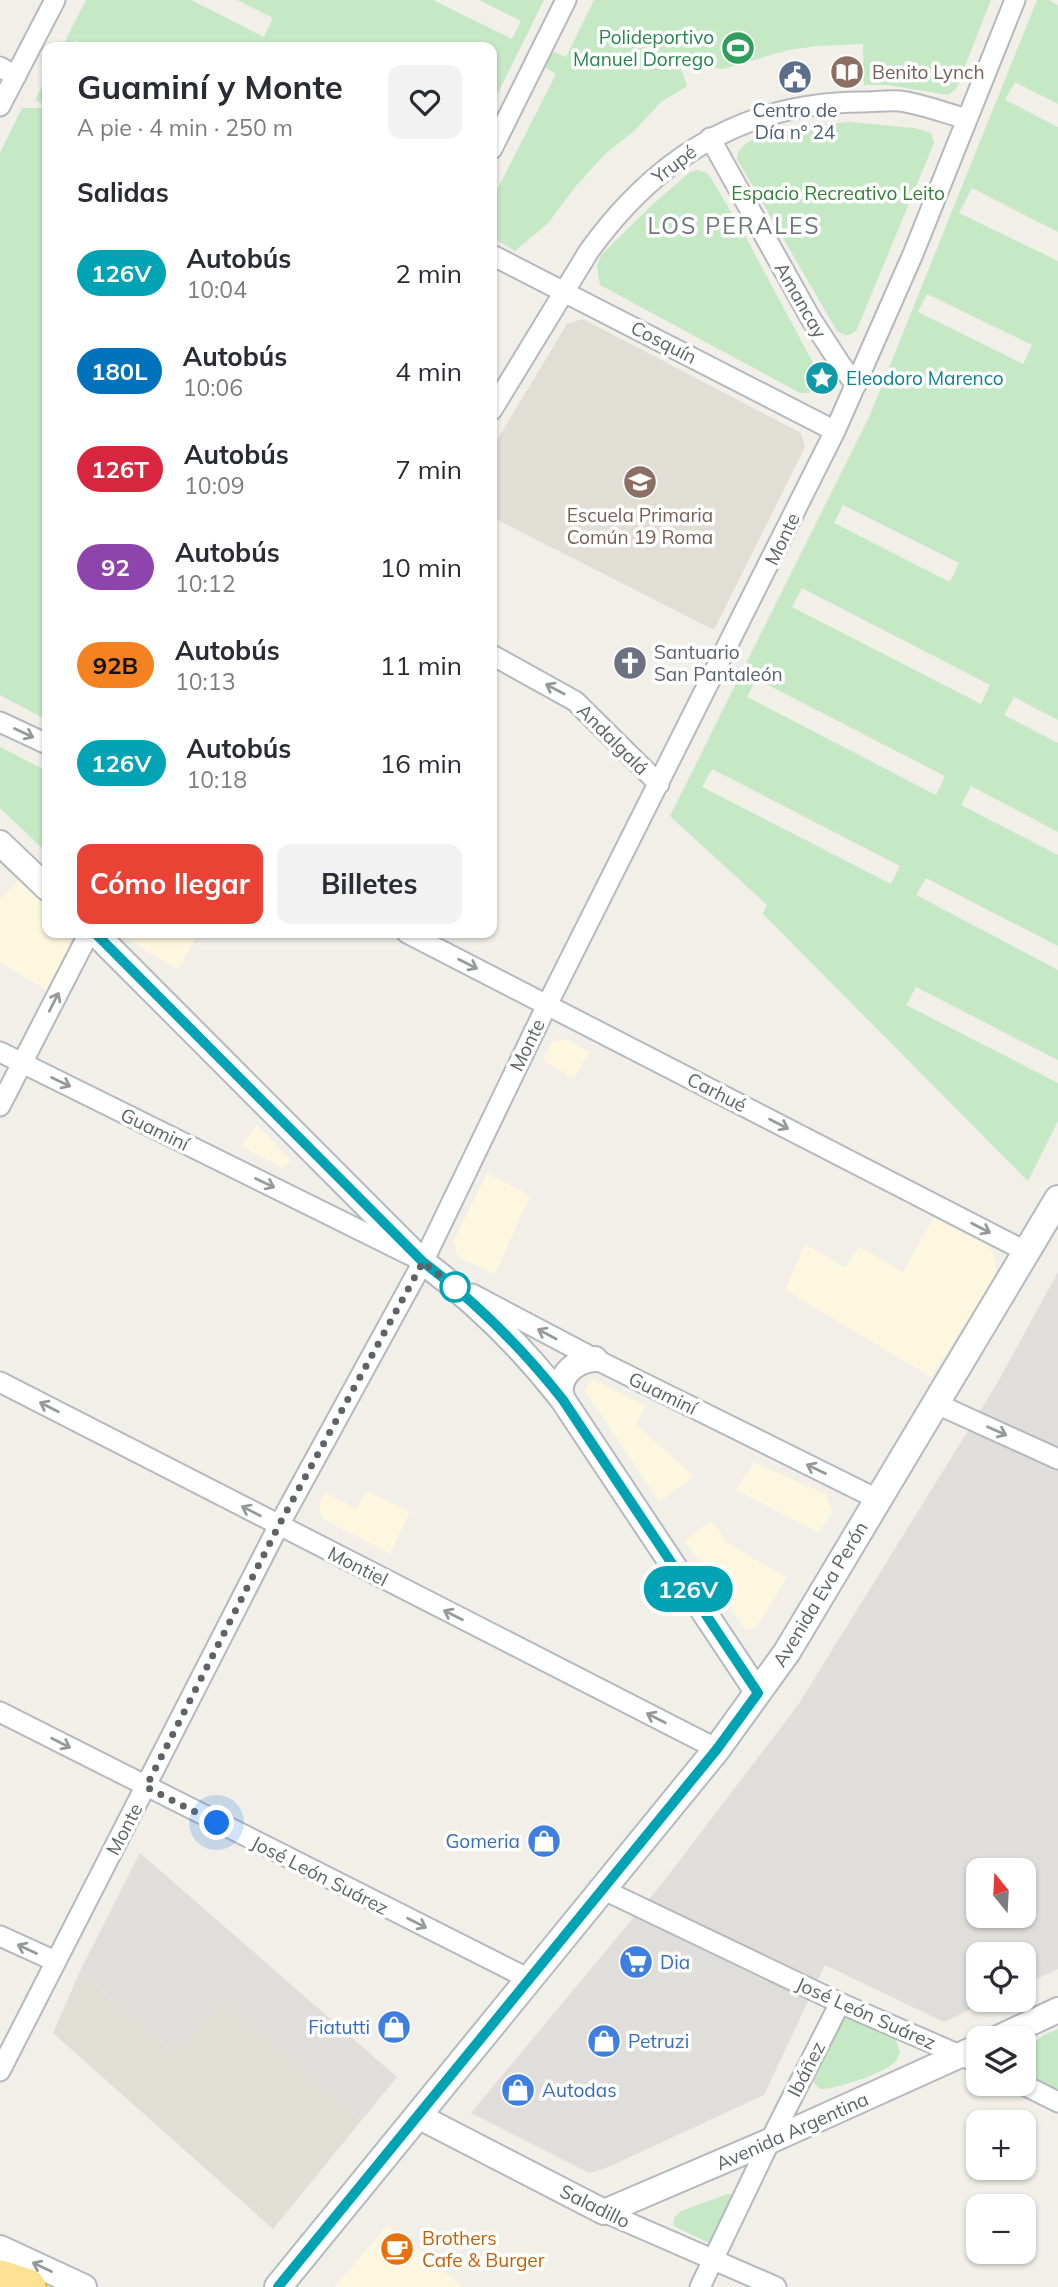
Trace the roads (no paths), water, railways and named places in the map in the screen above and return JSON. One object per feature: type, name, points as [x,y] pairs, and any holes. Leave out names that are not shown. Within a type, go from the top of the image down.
[{"type":"highway","points":[[0,2278],[28,2287]]},
{"type":"main road","name":"Avenida Eva Perón","points":[[278,2287],[717,1749],[787,1653],[1058,1199]]},
{"type":"street","points":[[0,106],[8,72],[54,0]]},
{"type":"street","points":[[497,139],[566,0]]},
{"type":"street","name":"Monte","points":[[0,2071],[279,1525],[423,1262],[547,1004],[835,431],[913,254],[1015,0]]},
{"type":"street","name":"Yrupé","points":[[497,402],[589,251],[625,206],[667,167],[710,138],[769,115],[834,102],[900,102],[967,119]]},
{"type":"street","name":"Amancay","points":[[710,138],[811,319],[856,385]]},
{"type":"street","name":"Cosquín","points":[[497,257],[835,431]]},
{"type":"street","name":"Andalgalá","points":[[497,659],[575,701],[659,784]]},
{"type":"street","points":[[0,722],[42,742]]},
{"type":"street","points":[[0,843],[42,883]]},
{"type":"street","points":[[0,1106],[86,938]]},
{"type":"street","points":[[100,938],[423,1262],[452,1283],[519,1346],[563,1400],[758,1693]]},
{"type":"street","name":"Carhué","points":[[417,938],[1027,1252]]},
{"type":"street","name":"Guaminí","points":[[0,1052],[423,1262]]},
{"type":"street","name":"Guaminí","points":[[452,1283],[595,1359],[877,1499]]},
{"type":"street","points":[[563,1400],[559,1390],[563,1377],[586,1359],[595,1359]]},
{"type":"street","name":"Montiel","points":[[0,1382],[717,1749]]},
{"type":"street","points":[[937,1404],[1058,1459]]},
{"type":"street","name":"José León Suárez","points":[[0,1712],[529,1979]]},
{"type":"street","name":"José León Suárez","points":[[602,1889],[840,2003],[966,2052]]},
{"type":"street","points":[[0,1936],[55,1961]]},
{"type":"street","name":"Ibáñez","points":[[699,2287],[840,2003]]},
{"type":"street","points":[[1024,2026],[1058,2010]]},
{"type":"street","name":"Avenida Argentina","points":[[604,2212],[966,2058]]},
{"type":"street","points":[[1036,2091],[1058,2102]]},
{"type":"street","name":"Saladillo","points":[[418,2116],[604,2212],[776,2287]]},
{"type":"street","points":[[0,2248],[83,2287]]},
{"type":"place","name":"Polideportivo Manuel Dorrego","points":[[738,48]]},
{"type":"place","name":"Benito Lynch","points":[[847,72]]},
{"type":"place","name":"Centro de Día n° 24","points":[[795,77]]},
{"type":"place","name":"Eleodoro Marenco","points":[[822,378]]},
{"type":"place","name":"Escuela Primaria Común 19 Roma","points":[[640,482]]},
{"type":"place","name":"Santuario San Pantaleón","points":[[630,663]]},
{"type":"place","name":"Gomeria","points":[[544,1841]]},
{"type":"place","name":"Dia","points":[[636,1962]]},
{"type":"place","name":"Fiatutti","points":[[394,2027]]},
{"type":"place","name":"Petruzi","points":[[604,2041]]},
{"type":"place","name":"Autodas","points":[[518,2090]]},
{"type":"place","name":"Brothers Cafe & Burger","points":[[397,2249]]},
{"type":"district","name":"LOS PERALES","points":[[734,225]]},
{"type":"park label","name":"Espacio Recreativo Leito","points":[[838,193]]}]
